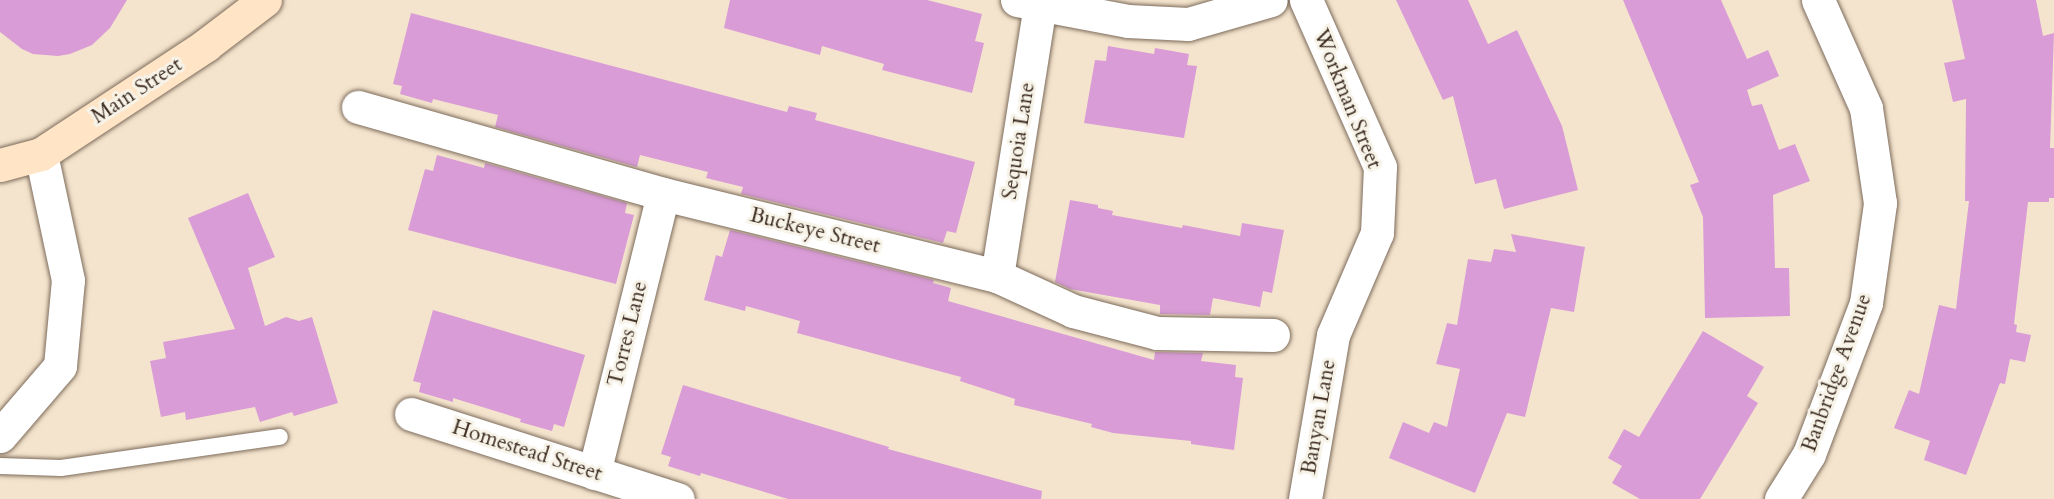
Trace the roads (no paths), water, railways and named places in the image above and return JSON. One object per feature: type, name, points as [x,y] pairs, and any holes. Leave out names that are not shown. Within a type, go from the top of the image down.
[{"type":"street","name":"Main Street","points":[[0,165],[41,153],[206,45],[265,0]]},
{"type":"street","points":[[1028,3],[1128,21],[1188,24],[1271,0]]},
{"type":"street","name":"Workman Street","points":[[1306,0],[1380,167],[1377,233],[1333,335]]},
{"type":"street","name":"Banbridge Avenue","points":[[1781,499],[1809,454],[1866,303],[1880,203],[1866,108],[1818,0]]},
{"type":"street","name":"Sequoia Lane","points":[[998,276],[1028,3]]},
{"type":"street","name":"Buckeye Street","points":[[358,107],[663,194],[998,276],[1073,311],[1157,333],[1273,334]]},
{"type":"street","points":[[0,436],[60,366],[68,280],[41,153]]},
{"type":"street","name":"Torres Lane","points":[[594,473],[663,194]]},
{"type":"street","name":"Banyan Lane","points":[[1305,499],[1333,335]]},
{"type":"street","name":"Homestead Street","points":[[411,414],[678,499]]},
{"type":"lane","points":[[0,466],[61,468],[280,437]]}]
